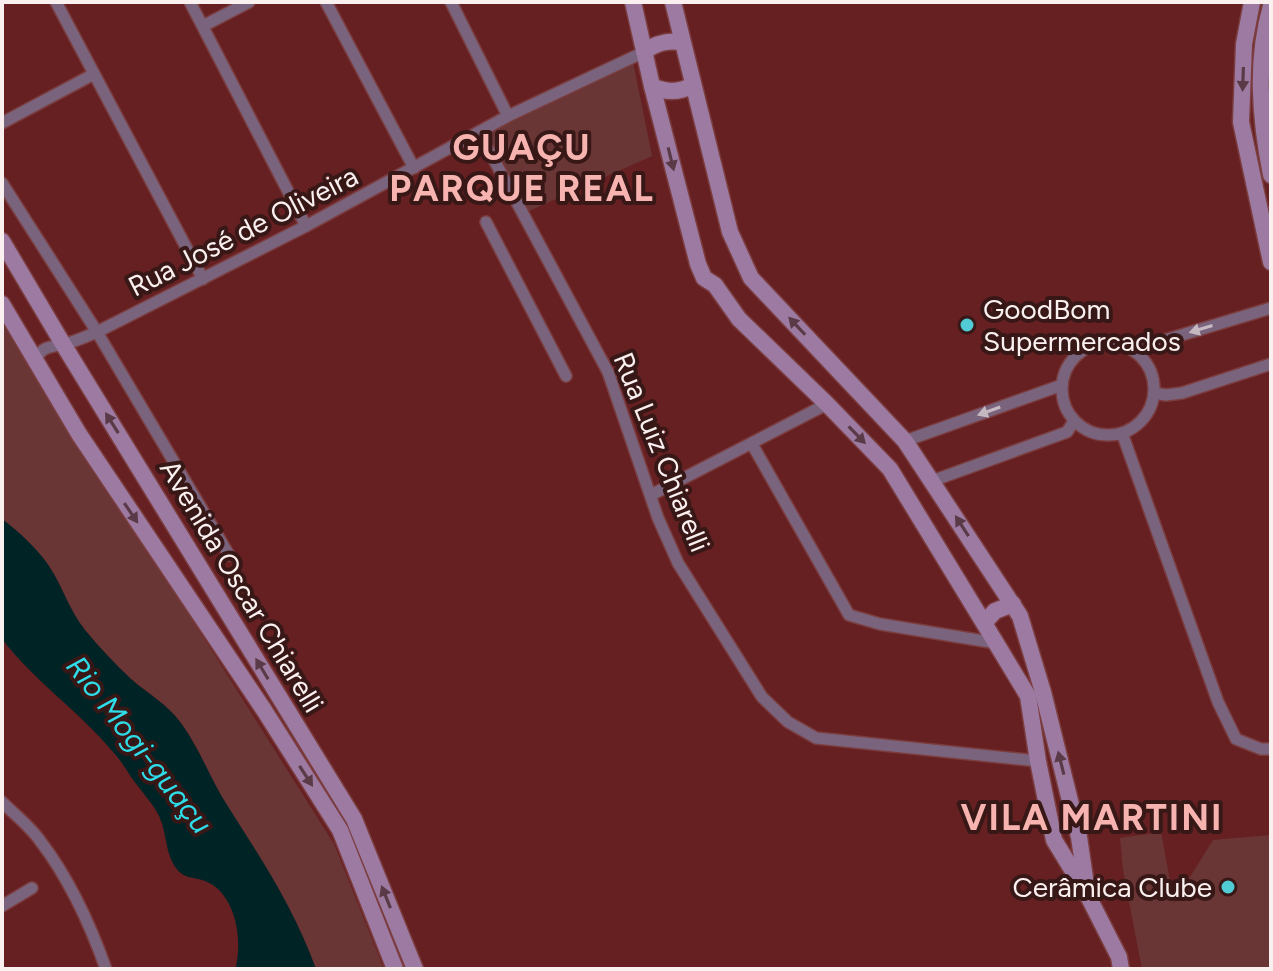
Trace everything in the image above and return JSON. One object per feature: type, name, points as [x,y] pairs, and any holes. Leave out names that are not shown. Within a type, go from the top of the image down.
[{"type":"street","points":[[56,2],[203,279]]},
{"type":"street","points":[[190,2],[306,226]]},
{"type":"street","points":[[203,26],[249,2]]},
{"type":"street","points":[[326,2],[414,168]]},
{"type":"street","points":[[451,2],[508,116]]},
{"type":"street","points":[[633,2],[652,86],[704,278],[715,285],[739,319],[890,469],[984,623],[1028,696],[1054,840],[1087,894],[1119,957],[1121,969]]},
{"type":"street","points":[[673,2],[730,232],[751,278],[905,441],[1020,616],[1043,692],[1079,837],[1087,894]]},
{"type":"street","points":[[1252,2],[1244,44],[1241,122],[1271,262]]},
{"type":"street","points":[[1271,6],[1259,75],[1271,175]]},
{"type":"street","points":[[644,52],[658,43],[682,42]]},
{"type":"street","name":"Rua José de Oliveira","points":[[36,359],[46,347],[97,332],[306,226],[508,116],[644,52]]},
{"type":"street","points":[[2,123],[94,74]]},
{"type":"street","points":[[652,86],[674,92],[693,85]]},
{"type":"street","name":"Rua Luiz Chiarelli","points":[[479,132],[608,372],[678,563],[762,697],[788,722],[816,738],[1038,761]]},
{"type":"street","points":[[2,183],[97,332],[229,555]]},
{"type":"street","points":[[486,222],[566,376]]},
{"type":"street","name":"Avenida Oscar Chiarelli","points":[[2,241],[354,819],[415,969]]},
{"type":"street","name":"Avenida Oscar Chiarelli","points":[[2,304],[79,434],[264,710],[340,830],[395,969]]},
{"type":"street","points":[[1132,350],[1271,308]]},
{"type":"street","points":[[1117,344],[1132,350],[1151,373],[1154,393],[1146,416],[1122,433],[1107,436],[1093,433],[1074,421],[1063,400],[1062,385],[1066,370],[1075,357],[1087,348],[1117,344]]},
{"type":"street","points":[[1154,393],[1182,393],[1271,364]]},
{"type":"street","points":[[905,441],[1062,385]]},
{"type":"street","points":[[651,495],[827,404]]},
{"type":"street","points":[[932,481],[1067,432],[1074,421]]},
{"type":"street","points":[[1122,433],[1218,702],[1236,739],[1261,749],[1271,749]]},
{"type":"street","points":[[752,444],[849,615],[880,624],[996,643],[1012,639],[1025,630]]},
{"type":"street","points":[[105,473],[113,478],[121,476],[129,471],[135,460]]},
{"type":"street","points":[[984,623],[995,611],[1013,604]]},
{"type":"street","points":[[2,802],[40,840],[68,882],[106,969]]},
{"type":"street","points":[[2,906],[32,888]]},
{"type":"shaded area","points":[[633,62],[652,156],[527,212],[484,134]]},
{"type":"shaded area","points":[[2,318],[334,844],[384,969],[316,969],[288,906],[181,723],[96,643],[79,622],[44,560],[2,519]]},
{"type":"shaded area","name":"Cerâmica Clube","points":[[1161,832],[1174,903],[1213,840],[1271,835],[1271,969],[1142,969],[1120,838]]},
{"type":"water","name":"Rio Mogi-guaçu","points":[[2,519],[44,559],[79,622],[96,643],[181,723],[277,886],[316,969],[236,969],[237,930],[226,899],[212,884],[179,871],[172,862],[159,816],[118,758],[2,639]]},
{"type":"place","name":"GoodBom Supermercados","points":[[967,325]]},
{"type":"place","name":"Cerâmica Clube","points":[[1228,887]]},
{"type":"district","name":"GUAÇU PARQUE REAL","points":[[522,168]]},
{"type":"district","name":"VILA MARTINI","points":[[1092,817]]}]
